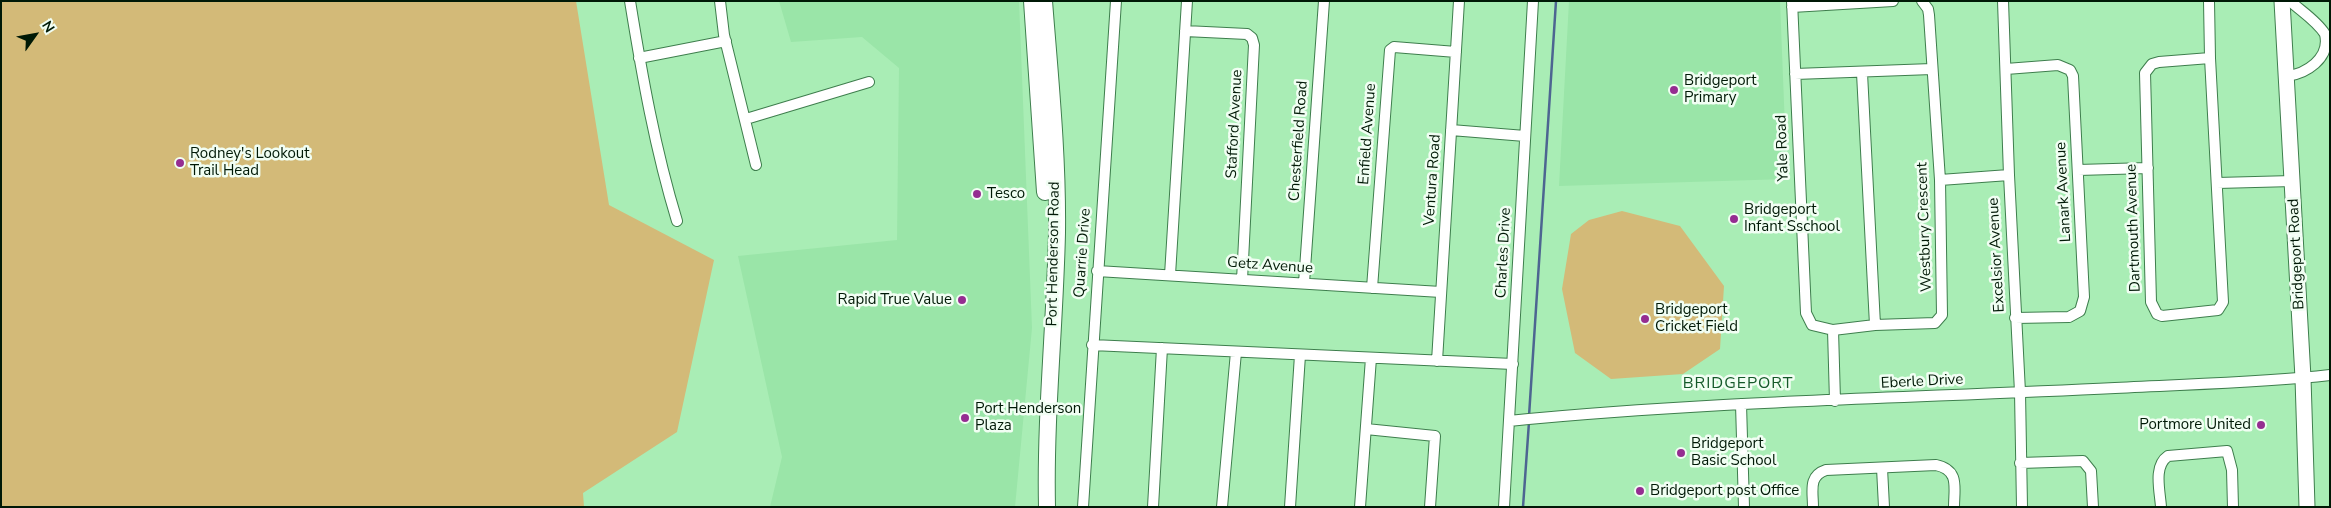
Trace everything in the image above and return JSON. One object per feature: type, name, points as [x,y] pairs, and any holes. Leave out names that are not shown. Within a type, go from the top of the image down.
[{"type":"main road","name":"Port Henderson Road","points":[[1032,1],[1044,156],[1046,224],[1045,330],[1038,507]]},
{"type":"main road","name":"Port Henderson Road","points":[[1044,1],[1055,156],[1057,233],[1046,465],[1047,507]]},
{"type":"main road","name":"Bridgeport Road","points":[[2282,1],[2303,378],[2307,507]]},
{"type":"street","points":[[630,1],[639,58],[668,191],[677,221]]},
{"type":"street","points":[[720,1],[726,41],[756,165]]},
{"type":"street","name":"Quarrie Drive","points":[[1083,507],[1092,345],[1116,1]]},
{"type":"street","points":[[1170,275],[1187,1]]},
{"type":"street","name":"Chesterfield Road","points":[[1304,283],[1324,1]]},
{"type":"street","name":"Ventura Road","points":[[1437,361],[1458,1]]},
{"type":"street","name":"Charles Drive","points":[[1504,507],[1533,1]]},
{"type":"street","points":[[1792,4],[1893,1]]},
{"type":"street","name":"Westbury Crescent","points":[[1809,322],[1817,327],[1833,330],[1875,325],[1935,323],[1942,315],[1940,180],[1928,9],[1922,1]]},
{"type":"street","name":"Excelsior Avenue","points":[[2003,1],[2008,175],[2020,392],[2022,507]]},
{"type":"street","name":"Dartmouth Avenue","points":[[2209,1],[2210,58],[2223,306],[2215,311],[2162,316],[2157,314],[2152,302],[2145,78],[2148,68],[2159,62],[2210,58]]},
{"type":"street","points":[[2287,76],[2307,72],[2315,66],[2326,53],[2328,44],[2325,35],[2318,26],[2290,1]]},
{"type":"street","name":"Yale Road","points":[[1792,4],[1806,313],[1809,322]]},
{"type":"street","name":"Stafford Avenue","points":[[1185,30],[1247,34],[1252,38],[1254,45],[1242,280]]},
{"type":"street","points":[[639,58],[726,41]]},
{"type":"street","name":"Enfield Avenue","points":[[1372,288],[1390,50],[1394,47],[1456,52]]},
{"type":"street","name":"Lanark Avenue","points":[[2006,69],[2058,65],[2070,70],[2074,82],[2083,305],[2080,311],[2069,317],[2015,318]]},
{"type":"street","points":[[1795,74],[1932,69]]},
{"type":"street","points":[[1862,73],[1875,325]]},
{"type":"street","points":[[746,119],[869,82]]},
{"type":"street","points":[[1451,130],[1526,136]]},
{"type":"street","points":[[2078,170],[2148,168]]},
{"type":"street","points":[[1940,180],[2008,175]]},
{"type":"street","points":[[2217,183],[2293,181]]},
{"type":"street","name":"Getz Avenue","points":[[1097,271],[1441,292]]},
{"type":"street","points":[[1833,330],[1836,401]]},
{"type":"street","points":[[1092,345],[1513,364]]},
{"type":"street","points":[[1153,507],[1162,348]]},
{"type":"street","points":[[1222,507],[1236,352]]},
{"type":"street","points":[[1290,507],[1300,355]]},
{"type":"street","points":[[1360,507],[1371,358]]},
{"type":"street","name":"Eberle Drive","points":[[1509,421],[1741,404],[2020,392],[2303,378],[2330,375]]},
{"type":"street","points":[[1741,404],[1744,507]]},
{"type":"street","points":[[1366,429],[1435,436],[1430,507]]},
{"type":"street","points":[[2161,507],[2159,468],[2163,460],[2168,456],[2227,451],[2232,470],[2234,507]]},
{"type":"street","points":[[2020,463],[2082,460],[2091,470],[2093,507]]},
{"type":"street","points":[[1813,507],[1812,482],[1819,472],[1826,470],[1936,465],[1948,469],[1954,480],[1954,507]]},
{"type":"street","points":[[1882,468],[1884,507]]},
{"type":"shaded area","points":[[1,1],[576,1],[609,205],[714,260],[677,432],[583,493],[584,507],[1,507]]},
{"type":"shaded area","points":[[779,1],[1019,1],[1032,328],[1015,507],[770,507],[782,457],[738,256],[897,240],[899,68],[862,37],[791,42]]},
{"type":"shaded area","name":"Bridgeport Primary","points":[[1569,1],[1780,1],[1787,179],[1559,186]]},
{"type":"shaded area","name":"Bridgeport Cricket Field","points":[[1622,211],[1680,226],[1724,286],[1720,349],[1683,374],[1611,379],[1575,353],[1562,289],[1571,234],[1589,220]]},
{"type":"waterway","points":[[1529,416],[1556,1]]},
{"type":"waterway","points":[[1523,507],[1529,422]]},
{"type":"place","name":"Bridgeport Primary","points":[[1674,90]]},
{"type":"place","name":"Rodney's Lookout Trail Head","points":[[180,163]]},
{"type":"place","name":"Tesco","points":[[977,194]]},
{"type":"place","name":"Bridgeport Infant Sschool","points":[[1734,219]]},
{"type":"place","name":"Rapid True Value","points":[[962,300]]},
{"type":"place","name":"Bridgeport Cricket Field","points":[[1645,319]]},
{"type":"place","name":"Port Henderson Plaza","points":[[965,418]]},
{"type":"place","name":"Portmore United","points":[[2261,425]]},
{"type":"place","name":"Bridgeport Basic School","points":[[1681,453]]},
{"type":"place","name":"Bridgeport post Office","points":[[1640,491]]},
{"type":"district","name":"BRIDGEPORT","points":[[1738,384]]}]
